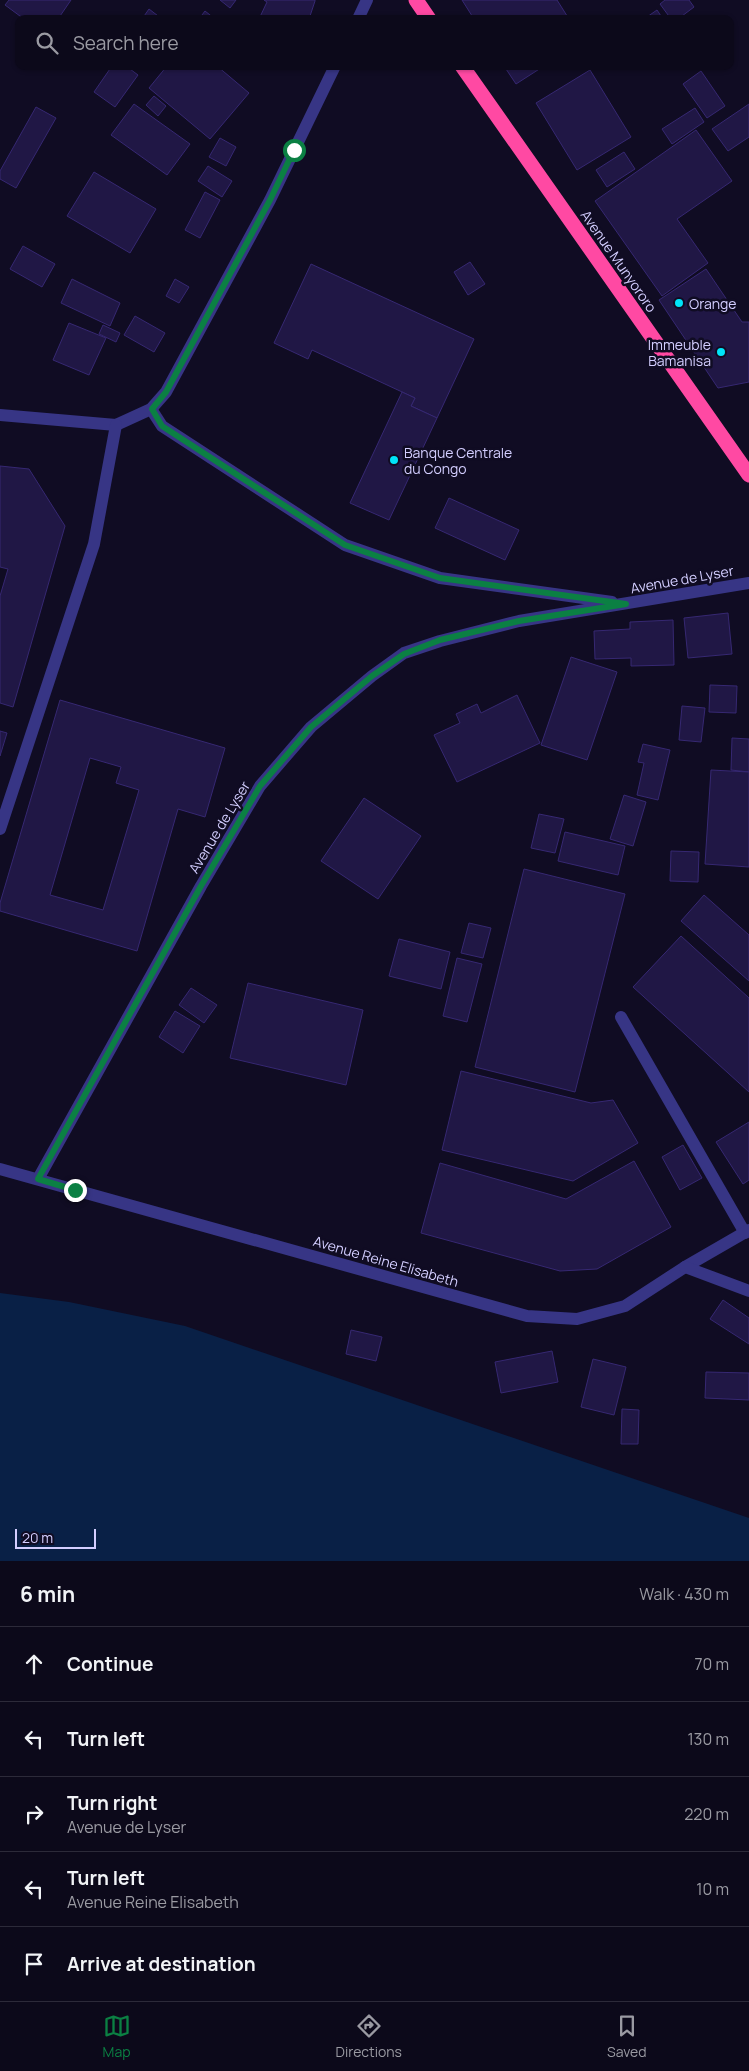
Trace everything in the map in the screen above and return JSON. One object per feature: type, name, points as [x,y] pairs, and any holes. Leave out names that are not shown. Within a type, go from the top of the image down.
[{"type":"highway","points":[[416,0],[426,15]]},
{"type":"highway","name":"Avenue Munyororo","points":[[465,70],[749,475]]},
{"type":"street","points":[[360,15],[367,0]]},
{"type":"street","points":[[0,415],[116,424],[152,409],[166,392],[270,200],[333,70]]},
{"type":"street","points":[[152,409],[162,426],[345,545],[440,578],[626,604]]},
{"type":"street","points":[[0,829],[94,544],[116,424]]},
{"type":"street","name":"Avenue de Lyser","points":[[38,1179],[196,894],[260,786],[311,727],[372,676],[404,654],[440,640],[519,621],[749,583]]},
{"type":"street","points":[[621,1017],[747,1232]]},
{"type":"street","name":"Avenue Reine Elisabeth","points":[[0,1169],[527,1316],[578,1319],[625,1306],[685,1267],[747,1232]]},
{"type":"street","points":[[685,1267],[749,1291]]},
{"type":"water","points":[[0,1293],[69,1302],[185,1326],[749,1518],[749,1561],[0,1561]]},
{"type":"building","points":[[9,0],[71,0],[61,15],[19,15],[5,5]]},
{"type":"building","points":[[220,0],[236,0],[230,8]]},
{"type":"building","points":[[264,0],[315,0],[310,15],[261,15],[267,2]]},
{"type":"building","points":[[462,0],[557,0],[566,15],[471,15]]},
{"type":"building","points":[[665,0],[689,0],[694,7],[683,15],[668,15],[660,4]]},
{"type":"building","points":[[149,9],[157,15],[145,15]]},
{"type":"building","points":[[657,10],[660,15],[650,15]]},
{"type":"building","points":[[205,11],[210,15],[202,15]]},
{"type":"building","points":[[109,70],[131,70],[138,75],[115,107],[94,92]]},
{"type":"building","points":[[164,70],[222,70],[249,93],[210,139],[149,88]]},
{"type":"building","points":[[507,70],[538,70],[516,84]]},
{"type":"building","points":[[590,70],[631,137],[577,170],[536,103]]},
{"type":"building","points":[[701,71],[725,106],[707,118],[683,84]]},
{"type":"building","points":[[154,96],[166,106],[158,116],[146,105]]},
{"type":"building","points":[[134,104],[190,144],[167,175],[111,135]]},
{"type":"building","points":[[749,104],[749,137],[728,151],[712,129]]},
{"type":"building","points":[[36,107],[56,118],[16,188],[0,179],[0,171]]},
{"type":"building","points":[[695,108],[704,122],[672,144],[662,129]]},
{"type":"building","points":[[696,130],[732,181],[677,219],[708,263],[662,296],[595,201]]},
{"type":"building","points":[[220,138],[236,147],[226,166],[209,157]]},
{"type":"building","points":[[624,152],[635,169],[607,187],[596,170]]},
{"type":"building","points":[[208,166],[232,181],[222,197],[198,181]]},
{"type":"building","points":[[94,172],[156,209],[130,253],[67,216]]},
{"type":"building","points":[[205,192],[220,200],[200,238],[185,230]]},
{"type":"building","points":[[23,246],[55,264],[42,287],[10,269]]},
{"type":"building","points":[[470,262],[485,284],[468,295],[454,272]]},
{"type":"building","name":"Banque Centrale du Congo","points":[[311,264],[474,339],[437,418],[411,406],[415,398],[312,350],[308,359],[274,343]]},
{"type":"building","name":"Immeuble Bamanisa","points":[[706,269],[742,322],[749,322],[749,382],[718,388],[659,300]]},
{"type":"building","points":[[72,279],[120,303],[110,326],[61,303]]},
{"type":"building","points":[[175,279],[189,287],[179,303],[166,296]]},
{"type":"building","points":[[135,316],[165,333],[154,352],[124,335]]},
{"type":"building","points":[[69,323],[106,338],[89,375],[53,360]]},
{"type":"building","points":[[103,325],[120,333],[116,342],[99,334]]},
{"type":"building","name":"Banque Centrale du Congo","points":[[402,392],[415,398],[411,406],[437,418],[389,520],[350,503]]},
{"type":"building","points":[[0,466],[29,469],[65,526],[13,707],[0,703],[0,596],[8,569],[0,567]]},
{"type":"building","points":[[449,498],[519,530],[505,560],[435,528]]},
{"type":"building","points":[[728,613],[732,654],[688,658],[684,618]]},
{"type":"building","points":[[673,620],[674,665],[631,666],[631,658],[595,659],[594,631],[630,629],[630,622]]},
{"type":"building","points":[[571,657],[617,672],[587,760],[541,745]]},
{"type":"building","points":[[710,685],[737,686],[736,713],[709,712]]},
{"type":"building","points":[[517,695],[540,743],[457,782],[434,735],[460,723],[456,714],[477,704],[481,713]]},
{"type":"building","points":[[60,700],[225,748],[205,817],[178,809],[137,951],[0,911],[0,903]],"holes":[[[90,758],[121,767],[116,783],[139,790],[103,910],[50,895]]]},
{"type":"building","points":[[682,706],[705,708],[701,742],[679,740]]},
{"type":"building","points":[[0,731],[7,733],[0,756]]},
{"type":"building","points":[[732,738],[749,739],[749,772],[731,770]]},
{"type":"building","points":[[643,744],[670,750],[658,800],[637,795],[644,763],[638,762]]},
{"type":"building","points":[[711,770],[749,772],[749,867],[705,864]]},
{"type":"building","points":[[624,795],[646,802],[633,846],[610,839]]},
{"type":"building","points":[[364,798],[421,836],[378,899],[321,861]]},
{"type":"building","points":[[539,814],[564,819],[555,853],[531,848]]},
{"type":"building","points":[[565,832],[625,846],[618,875],[558,861]]},
{"type":"building","points":[[671,851],[699,852],[698,882],[670,881]]},
{"type":"building","points":[[524,869],[625,894],[575,1092],[475,1067]]},
{"type":"building","points":[[704,895],[749,935],[749,981],[681,921]]},
{"type":"building","points":[[469,923],[491,928],[483,958],[461,953]]},
{"type":"building","points":[[681,936],[749,998],[749,1092],[633,987]]},
{"type":"building","points":[[399,939],[450,952],[441,989],[389,976]]},
{"type":"building","points":[[457,958],[482,964],[467,1022],[443,1016]]},
{"type":"building","points":[[248,983],[363,1010],[346,1085],[230,1058]]},
{"type":"building","points":[[191,988],[217,1005],[204,1023],[179,1005]]},
{"type":"building","points":[[175,1011],[200,1026],[183,1053],[159,1037]]},
{"type":"building","points":[[461,1071],[591,1103],[613,1100],[638,1143],[573,1181],[442,1150]]},
{"type":"building","points":[[749,1122],[749,1180],[743,1184],[716,1142]]},
{"type":"building","points":[[683,1145],[702,1178],[680,1190],[662,1157]]},
{"type":"building","points":[[634,1161],[671,1227],[597,1269],[560,1271],[421,1233],[440,1163],[566,1199]]},
{"type":"building","points":[[723,1300],[749,1318],[749,1344],[710,1319]]},
{"type":"building","points":[[351,1330],[382,1337],[376,1361],[346,1354]]},
{"type":"building","points":[[552,1351],[558,1382],[501,1393],[495,1362]]},
{"type":"building","points":[[593,1359],[626,1367],[614,1415],[581,1407]]},
{"type":"building","points":[[706,1372],[749,1373],[749,1400],[705,1398]]},
{"type":"building","points":[[622,1409],[639,1410],[638,1444],[621,1444]]},
{"type":"place","name":"Orange","points":[[679,303]]},
{"type":"place","name":"Immeuble Bamanisa","points":[[721,352]]},
{"type":"place","name":"Banque Centrale du Congo","points":[[394,460]]},
{"type":"route","points":[[75,1190],[38,1179],[201,886],[260,786],[311,727],[372,676],[404,654],[440,640],[519,621],[626,604],[440,578],[345,545],[162,426],[152,409],[166,392],[270,200],[294,150]]}]
